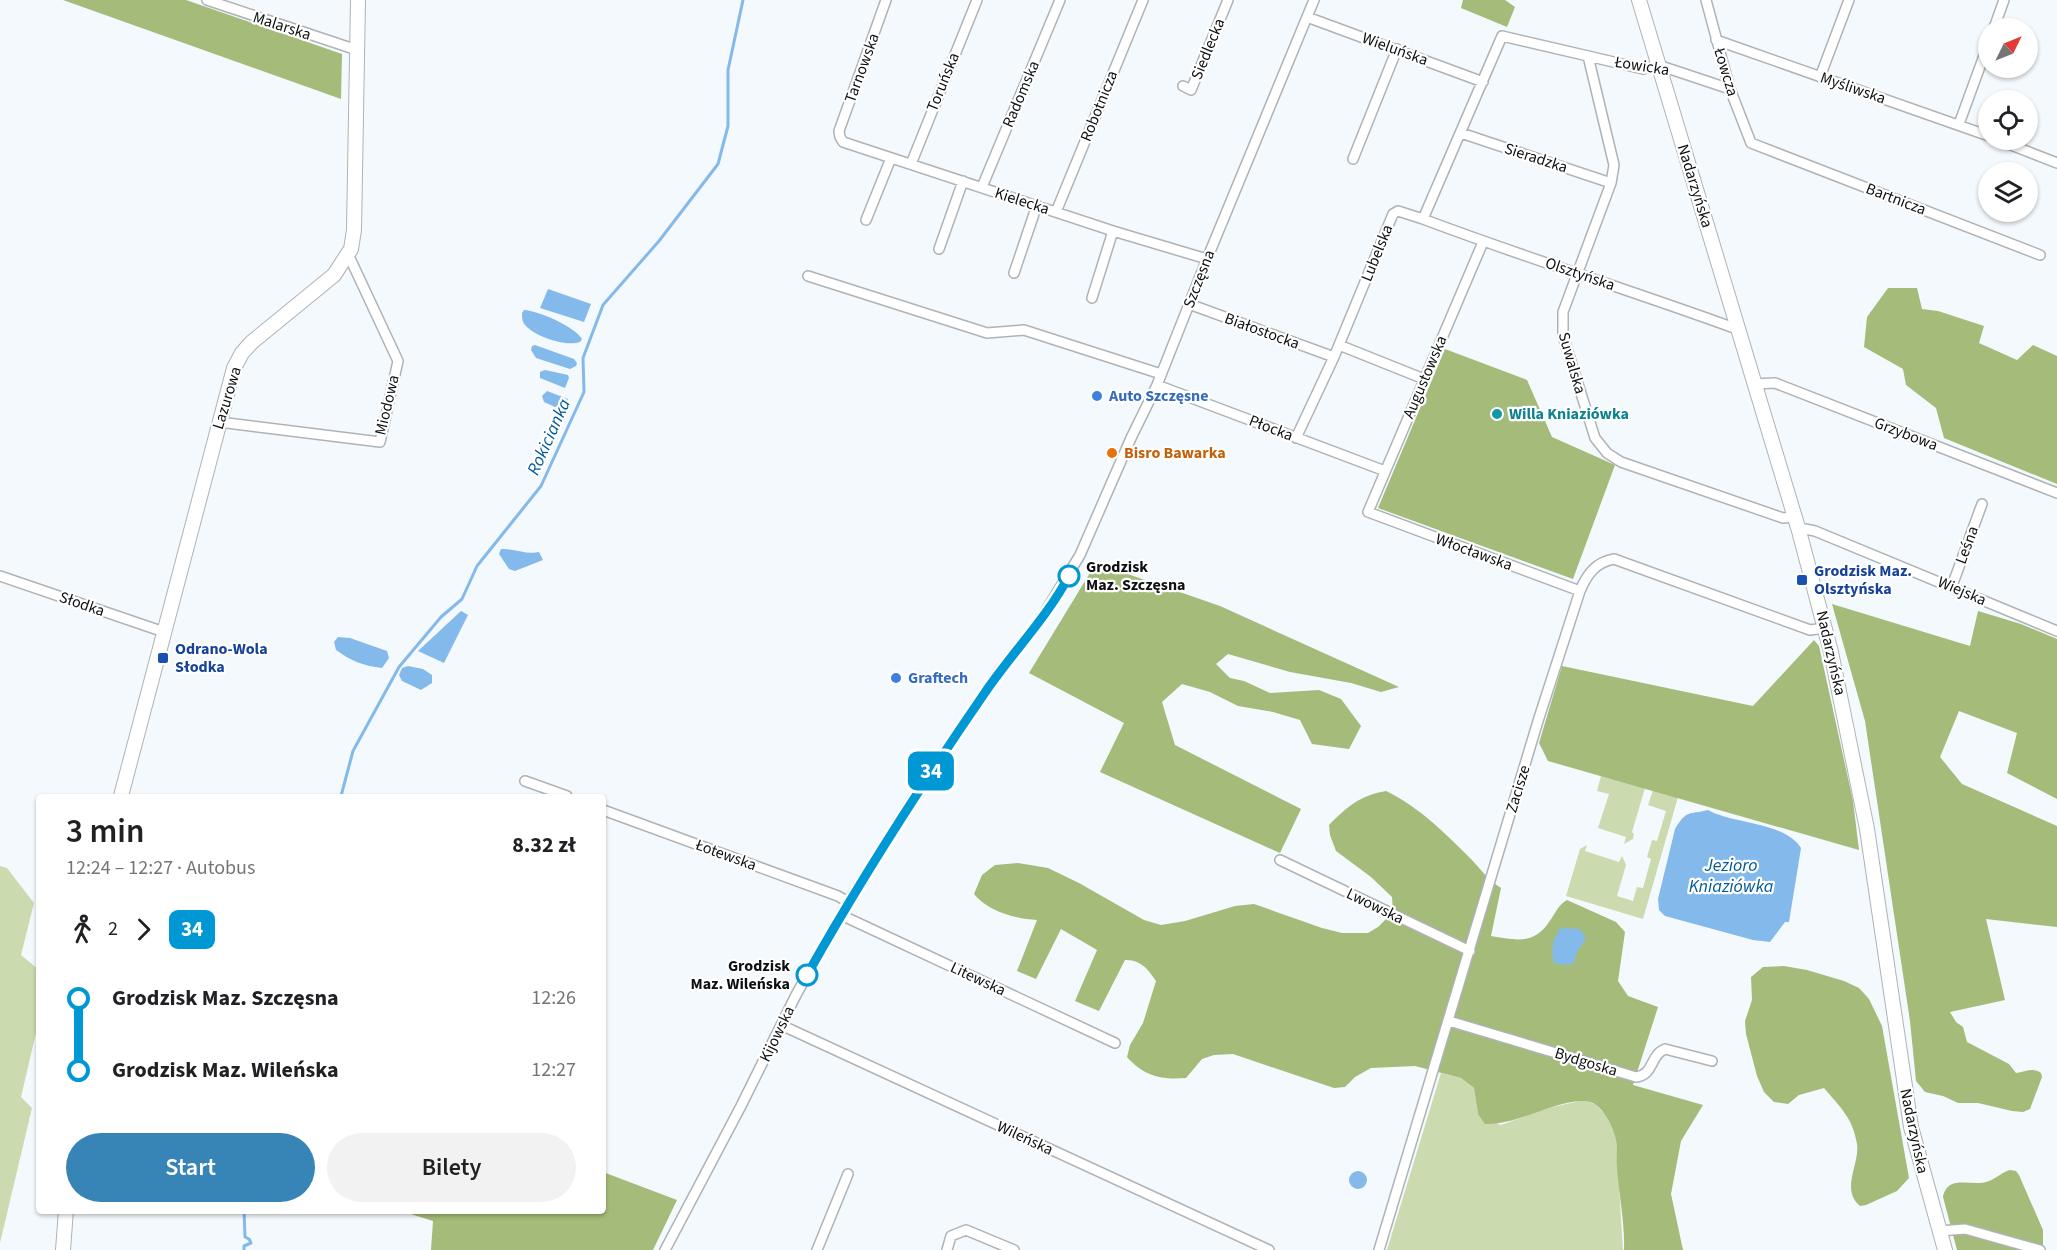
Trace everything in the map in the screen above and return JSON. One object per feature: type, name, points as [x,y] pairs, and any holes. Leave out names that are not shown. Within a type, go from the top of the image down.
[{"type":"street","name":"Malarska","points":[[207,0],[357,50]]},
{"type":"street","name":"Lazurowa","points":[[122,794],[234,368],[242,353],[264,331],[334,275],[348,254],[354,230],[358,0]]},
{"type":"street","name":"Tarnowska","points":[[840,137],[839,131],[886,0]]},
{"type":"street","name":"Toruńska","points":[[911,164],[977,0]]},
{"type":"street","name":"Radomska","points":[[982,188],[1060,0]]},
{"type":"street","name":"Robotnicza","points":[[1056,212],[1143,0]]},
{"type":"street","name":"Siedlecka","points":[[1183,86],[1191,90],[1228,0]]},
{"type":"street","name":"Szczęsna","points":[[1080,555],[1131,438],[1157,385],[1314,0]]},
{"type":"street","name":"Nadarzyńska","points":[[1639,0],[1799,531],[1839,685],[1867,829],[1908,1111],[1917,1152],[1945,1250]]},
{"type":"street","name":"Łowcza","points":[[1706,0],[1730,89],[1751,143]]},
{"type":"street","points":[[1820,76],[1849,0]]},
{"type":"street","points":[[1998,18],[2004,0]]},
{"type":"street","name":"Wieluńska","points":[[1307,17],[1483,82]]},
{"type":"street","name":"Łowicka","points":[[1483,82],[1502,36],[1643,69],[1658,65],[1730,89]]},
{"type":"street","name":"Myśliwska","points":[[1716,40],[1978,132]]},
{"type":"street","points":[[1353,159],[1397,49]]},
{"type":"street","name":"Łowicka","points":[[1588,56],[1614,165],[1611,183]]},
{"type":"street","points":[[1959,124],[1978,72]]},
{"type":"street","points":[[1423,219],[1483,82]]},
{"type":"street","name":"Sieradzka","points":[[1461,133],[1611,183]]},
{"type":"street","name":"Kielecka","points":[[840,137],[843,142],[891,158],[1113,231],[1207,259]]},
{"type":"street","name":"Bartnicza","points":[[1751,143],[2040,255]]},
{"type":"street","points":[[2024,150],[2057,163]]},
{"type":"street","points":[[866,220],[891,158]]},
{"type":"street","points":[[939,249],[963,181]]},
{"type":"street","name":"Suwalska","points":[[1611,183],[1563,312],[1562,328],[1592,429],[1600,446],[1621,462],[1783,518],[1794,517]]},
{"type":"street","points":[[1014,273],[1037,205]]},
{"type":"street","name":"Lubelska","points":[[1296,438],[1334,357],[1393,214],[1398,211],[1423,219]]},
{"type":"street","name":"Olsztyńska","points":[[1423,219],[1483,242],[1577,272],[1737,329]]},
{"type":"street","points":[[1092,298],[1113,231]]},
{"type":"street","name":"Augustowska","points":[[1368,512],[1483,242]]},
{"type":"street","name":"Miodowa","points":[[219,422],[380,442],[398,361],[348,254]]},
{"type":"street","points":[[808,276],[987,333],[1024,330],[1161,374]]},
{"type":"street","name":"Białostocka","points":[[1189,304],[1334,357]]},
{"type":"street","points":[[1339,345],[1424,379]]},
{"type":"street","name":"Grzybowa","points":[[1754,384],[1775,383],[2057,493]]},
{"type":"street","name":"Płocka","points":[[1157,385],[1385,471]]},
{"type":"street","name":"Leśna","points":[[1952,586],[1982,504]]},
{"type":"street","name":"Włocławska","points":[[1368,512],[1580,591]]},
{"type":"street","name":"Wiejska","points":[[1799,531],[1805,529],[1815,531],[2057,631]]},
{"type":"street","name":"Kijowska","points":[[665,1250],[796,995],[848,902],[927,776],[999,672],[1040,622],[1080,555]]},
{"type":"street","name":"Zacisze","points":[[1379,1250],[1538,721],[1580,591],[1594,568],[1614,559],[1810,630],[1825,628]]},
{"type":"street","name":"Słodka","points":[[0,576],[164,632]]},
{"type":"street","points":[[525,781],[561,794]]},
{"type":"street","name":"Łotewska","points":[[606,811],[838,896],[848,902]]},
{"type":"street","name":"Lwowska","points":[[1280,860],[1470,951]]},
{"type":"street","name":"Litewska","points":[[841,915],[1115,1043]]},
{"type":"street","name":"Bydgoska","points":[[1449,1021],[1636,1077],[1648,1072],[1658,1053],[1665,1049],[1712,1061]]},
{"type":"street","name":"Wileńska","points":[[781,1025],[1269,1250]]},
{"type":"street","points":[[817,1250],[848,1174]]},
{"type":"street","points":[[63,1250],[66,1214]]},
{"type":"street","points":[[1940,1231],[1965,1229],[2040,1250]]},
{"type":"street","points":[[947,1250],[951,1236],[966,1230],[1014,1250]]},
{"type":"green space","points":[[63,0],[186,0],[342,54],[341,99]]},
{"type":"green space","points":[[1463,0],[1505,0],[1515,7],[1507,27],[1461,8]]},
{"type":"green space","points":[[1888,288],[1917,288],[1922,309],[1938,311],[1984,326],[1979,343],[2017,360],[2033,345],[2057,356],[2057,484],[1944,438],[1936,408],[1906,385],[1903,369],[1864,347],[1867,317]]},
{"type":"green space","points":[[1445,349],[1527,380],[1552,437],[1615,465],[1573,579],[1378,508]]},
{"type":"green space","points":[[1096,563],[1220,606],[1399,687],[1381,692],[1351,683],[1290,672],[1228,654],[1216,664],[1230,678],[1244,681],[1270,693],[1319,690],[1341,699],[1361,726],[1349,749],[1312,744],[1300,720],[1273,712],[1238,706],[1210,692],[1182,684],[1162,702],[1175,745],[1301,809],[1280,853],[1100,772],[1124,723],[1029,673]]},
{"type":"green space","points":[[1832,604],[1970,646],[1978,611],[2021,624],[2057,639],[2057,799],[2007,773],[2017,733],[1959,711],[1940,757],[1962,784],[2057,826],[2057,927],[1986,919],[2005,1000],[1950,1012],[1956,1022],[1963,1027],[1967,1042],[2009,1064],[2016,1073],[2032,1070],[2041,1073],[2042,1077],[2030,1109],[2023,1112],[1978,1103],[1958,1103],[1943,1096],[1925,1092],[1916,1081],[1910,1021],[1865,721]]},
{"type":"green space","points":[[1814,640],[1819,646],[1853,801],[1859,850],[1548,761],[1539,743],[1562,666],[1753,706]]},
{"type":"green space","points":[[1601,776],[1645,788],[1632,832],[1633,839],[1624,844],[1626,837],[1598,828],[1609,794],[1597,791]]},
{"type":"green space","points":[[1653,790],[1678,797],[1643,919],[1566,896],[1580,849],[1587,845],[1585,851],[1619,862],[1622,856],[1626,865],[1617,896],[1633,901],[1637,887],[1643,888],[1651,859],[1647,857],[1652,840],[1657,841],[1666,811],[1648,805]]},
{"type":"green space","points":[[1386,791],[1409,804],[1431,821],[1501,888],[1491,936],[1530,938],[1543,929],[1567,900],[1616,922],[1625,932],[1618,981],[1628,996],[1658,1007],[1633,1085],[1703,1105],[1681,1141],[1671,1194],[1683,1250],[1624,1250],[1616,1140],[1608,1119],[1595,1104],[1583,1101],[1570,1102],[1510,1121],[1485,1124],[1478,1114],[1474,1088],[1461,1078],[1415,1066],[1371,1068],[1355,1077],[1345,1087],[1334,1088],[1233,1054],[1214,1055],[1202,1059],[1186,1078],[1161,1077],[1147,1073],[1127,1057],[1130,1045],[1143,1023],[1156,981],[1147,969],[1135,961],[1125,960],[1099,1011],[1075,1001],[1097,950],[1061,929],[1036,979],[1017,971],[1037,920],[1002,913],[986,905],[974,894],[982,875],[995,865],[1018,863],[1048,868],[1144,920],[1161,925],[1185,921],[1235,906],[1254,904],[1322,928],[1342,933],[1368,933],[1378,927],[1393,912],[1392,897],[1371,877],[1336,851],[1329,825],[1354,803]]},
{"type":"green space","points":[[0,866],[7,868],[34,903],[21,955],[36,968],[36,1033],[21,1097],[32,1108],[0,1243]]},
{"type":"green space","points":[[1784,966],[1807,970],[1859,988],[1869,999],[1882,1026],[1909,1178],[1897,1191],[1866,1205],[1860,1206],[1854,1199],[1851,1184],[1857,1144],[1849,1120],[1835,1101],[1824,1088],[1799,1095],[1788,1104],[1774,1102],[1764,1092],[1757,1076],[1745,1021],[1752,1000],[1751,977],[1763,967]]},
{"type":"green space","points":[[1441,1073],[1461,1078],[1474,1088],[1478,1114],[1501,1125],[1545,1109],[1585,1100],[1596,1105],[1607,1116],[1616,1137],[1623,1250],[1387,1250]]},
{"type":"green space","points":[[2010,1170],[2016,1171],[2019,1175],[2043,1230],[2043,1250],[1957,1250],[1943,1197],[1946,1190],[1950,1185],[1956,1183],[1983,1183]]},
{"type":"green space","points":[[606,1173],[677,1200],[653,1250],[431,1250],[433,1221],[411,1214],[606,1214]]},
{"type":"water","points":[[548,289],[591,304],[584,322],[540,308]]},
{"type":"water","points":[[524,310],[556,320],[572,329],[582,339],[580,342],[567,343],[537,334],[524,323],[522,313]]},
{"type":"water","points":[[535,345],[574,359],[576,366],[570,369],[536,358],[531,350]]},
{"type":"water","points":[[545,370],[568,375],[565,388],[540,378],[540,372]]},
{"type":"water","points":[[547,391],[568,399],[566,405],[555,407],[544,402],[542,396]]},
{"type":"water","points":[[501,549],[539,552],[543,560],[515,571],[509,569],[499,554]]},
{"type":"water","points":[[461,611],[468,615],[444,663],[418,651]]},
{"type":"water","points":[[338,637],[350,638],[387,651],[389,658],[382,668],[358,662],[336,650],[334,642]]},
{"type":"water","points":[[408,666],[423,669],[432,675],[432,683],[421,690],[402,681],[399,675],[402,668]]},
{"type":"water","name":"Jezioro Kniaziówka","points":[[1708,810],[1718,815],[1784,833],[1794,839],[1801,848],[1789,922],[1785,922],[1770,942],[1753,940],[1665,916],[1659,910],[1658,899],[1675,829],[1686,816]]},
{"type":"water","points":[[1561,928],[1580,929],[1586,939],[1578,950],[1573,964],[1554,963],[1553,945]]},
{"type":"water","points":[[1358,1171],[1364,1174],[1367,1180],[1364,1186],[1358,1189],[1352,1186],[1349,1180],[1352,1174]]},
{"type":"waterway","name":"Rokicianka","points":[[342,794],[353,751],[399,667],[441,617],[462,599],[477,566],[541,486],[584,392],[583,358],[603,305],[659,241],[718,164],[728,126],[728,70],[743,0]]},
{"type":"waterway","name":"Rokicianka","points":[[244,1214],[245,1237],[251,1243],[244,1246],[244,1250]]},
{"type":"bus line","name":"34","points":[[807,975],[848,902],[927,776],[999,672],[1040,622],[1069,576]]},
{"type":"place","name":"Auto Szczęsne","points":[[1097,396]]},
{"type":"place","name":"Willa Kniaziówka","points":[[1497,414]]},
{"type":"place","name":"Bisro Bawarka","points":[[1112,453]]},
{"type":"place","name":"Grodzisk Maz. Szczęsna","points":[[1069,576]]},
{"type":"place","name":"Grodzisk Maz. Olsztyńska","points":[[1802,580]]},
{"type":"place","name":"Odrano-Wola Słodka","points":[[163,658]]},
{"type":"place","name":"Graftech","points":[[896,678]]},
{"type":"place","name":"Grodzisk Maz. Wileńska","points":[[807,975]]}]
